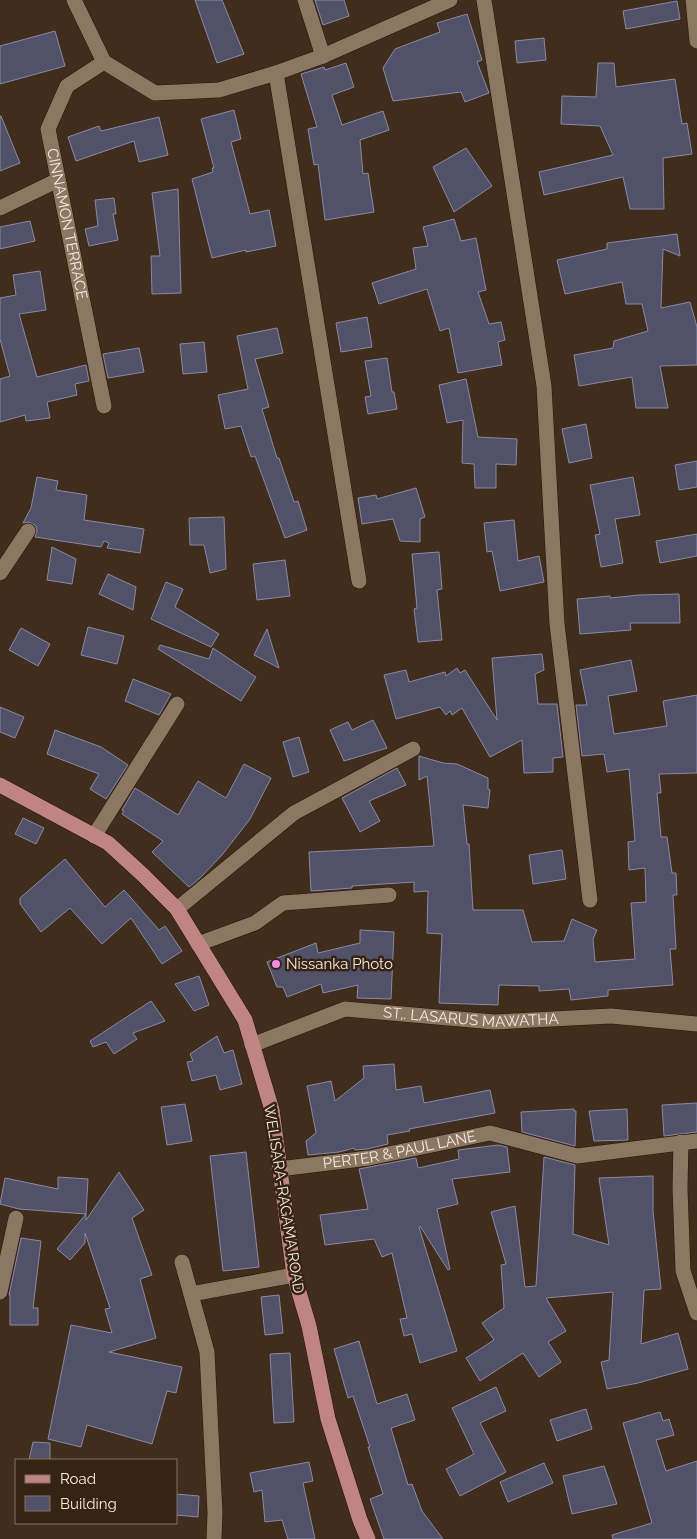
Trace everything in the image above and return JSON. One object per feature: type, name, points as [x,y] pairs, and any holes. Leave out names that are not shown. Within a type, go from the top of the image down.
[{"type":"main road","name":"WELISARA-RAGAMA ROAD","points":[[0,785],[108,843],[143,875],[177,909],[245,1020],[272,1110],[294,1275],[308,1326],[328,1419],[360,1520],[368,1539]]},
{"type":"street","points":[[74,0],[104,62],[155,93],[219,90],[276,73],[324,56],[450,0]]},
{"type":"street","points":[[305,0],[324,56]]},
{"type":"street","points":[[484,0],[544,386],[557,624],[590,900]]},
{"type":"street","points":[[693,0],[697,41]]},
{"type":"street","name":"CINNAMON TERRACE","points":[[104,62],[67,86],[48,129],[104,406]]},
{"type":"street","points":[[276,73],[359,581]]},
{"type":"street","points":[[0,208],[58,180]]},
{"type":"street","points":[[0,573],[28,531]]},
{"type":"street","points":[[94,836],[177,704]]},
{"type":"street","points":[[177,909],[294,813],[414,749]]},
{"type":"street","points":[[198,944],[255,923],[282,903],[389,895]]},
{"type":"street","name":"ST,. LASARUS MAWATHA","points":[[252,1045],[345,1009],[494,1022],[611,1016],[697,1024]]},
{"type":"street","name":"PERTER & PAUL LANE","points":[[279,1170],[369,1158],[490,1134],[577,1156],[697,1141]]},
{"type":"street","points":[[681,1142],[680,1188],[683,1271],[697,1313]]},
{"type":"street","points":[[0,1292],[16,1218]]},
{"type":"street","points":[[182,1262],[207,1352],[215,1513],[214,1539]]},
{"type":"street","points":[[192,1294],[294,1275]]},
{"type":"building","points":[[195,0],[222,0],[244,54],[217,63]]},
{"type":"building","points":[[315,0],[344,0],[349,16],[323,25]]},
{"type":"building","points":[[677,1],[680,19],[626,29],[623,11]]},
{"type":"building","points":[[467,14],[482,60],[477,62],[489,93],[465,102],[461,92],[393,101],[383,68],[395,49],[440,32],[437,23]]},
{"type":"building","points":[[55,31],[65,66],[0,84],[0,46]]},
{"type":"building","points":[[544,38],[546,60],[517,63],[515,41]]},
{"type":"building","points":[[346,63],[354,87],[332,95],[342,125],[383,111],[389,130],[360,140],[363,174],[368,173],[374,212],[325,220],[318,164],[314,165],[308,129],[317,127],[301,74],[324,67],[325,70]]},
{"type":"building","points":[[598,63],[614,63],[616,87],[675,79],[682,124],[687,123],[692,154],[663,158],[664,209],[630,209],[623,177],[544,195],[539,172],[613,155],[600,126],[561,124],[562,96],[596,97]]},
{"type":"building","points":[[234,110],[241,139],[231,142],[250,214],[269,210],[276,246],[246,252],[246,250],[212,258],[192,179],[213,172],[212,168],[214,168],[201,119]]},
{"type":"building","points":[[0,116],[20,163],[0,171]]},
{"type":"building","points":[[159,117],[168,155],[139,162],[134,141],[76,161],[68,137],[99,126],[101,131]]},
{"type":"building","points":[[466,148],[492,186],[454,212],[433,167]]},
{"type":"building","points":[[178,189],[181,293],[152,294],[151,256],[160,256],[152,193]]},
{"type":"building","points":[[114,198],[116,214],[113,214],[118,240],[89,246],[85,229],[98,226],[95,200]]},
{"type":"building","points":[[454,219],[461,241],[476,238],[486,290],[478,292],[489,324],[501,322],[505,340],[498,342],[502,365],[458,373],[449,328],[440,331],[427,289],[379,304],[372,283],[416,269],[413,248],[428,246],[423,227]]},
{"type":"building","points":[[30,221],[35,241],[0,249],[0,227]]},
{"type":"building","points":[[677,234],[680,256],[663,249],[661,308],[690,302],[697,327],[697,365],[660,366],[668,408],[636,408],[632,377],[579,386],[574,355],[613,348],[614,341],[648,331],[642,304],[626,304],[622,282],[565,294],[557,260],[607,249],[607,243]]},
{"type":"building","points":[[40,271],[46,310],[19,314],[37,377],[86,365],[89,381],[75,384],[77,395],[47,402],[50,418],[26,421],[25,415],[0,422],[0,379],[10,376],[0,339],[0,298],[16,295],[13,275]]},
{"type":"building","points":[[367,317],[372,347],[341,352],[336,323]]},
{"type":"building","points":[[277,328],[283,353],[255,359],[269,407],[262,409],[277,458],[279,458],[294,502],[298,501],[307,530],[285,538],[255,456],[251,457],[241,426],[225,429],[218,395],[248,389],[237,336]]},
{"type":"building","points":[[204,342],[207,372],[183,374],[180,344]]},
{"type":"building","points":[[139,348],[144,372],[108,378],[103,354]]},
{"type":"building","points":[[387,358],[392,392],[394,392],[397,409],[368,414],[365,397],[371,396],[365,361]]},
{"type":"building","points":[[466,379],[478,437],[517,439],[516,465],[496,464],[496,488],[475,488],[474,464],[462,463],[463,420],[447,423],[439,385]]},
{"type":"building","points":[[586,424],[592,458],[569,463],[562,429]]},
{"type":"building","points":[[697,461],[697,487],[679,490],[675,465]]},
{"type":"building","points":[[37,477],[58,481],[56,490],[87,495],[84,520],[144,529],[140,553],[107,548],[109,543],[104,541],[101,547],[35,537],[37,532],[36,526],[29,522],[23,523],[31,508]]},
{"type":"building","points":[[633,477],[640,515],[615,519],[623,563],[601,567],[595,535],[600,534],[590,485]]},
{"type":"building","points":[[416,488],[425,517],[420,519],[420,542],[400,541],[393,519],[362,524],[358,498],[376,495],[377,499]]},
{"type":"building","points":[[224,517],[226,569],[210,573],[204,545],[190,545],[189,518]]},
{"type":"building","points":[[514,520],[518,561],[539,556],[544,582],[500,591],[492,551],[487,552],[484,523]]},
{"type":"building","points":[[697,534],[697,556],[660,563],[656,541]]},
{"type":"building","points":[[52,547],[76,559],[72,584],[47,580]]},
{"type":"building","points":[[439,552],[442,589],[437,590],[442,640],[418,642],[414,609],[417,608],[412,554]]},
{"type":"building","points":[[285,560],[290,596],[257,600],[253,564]]},
{"type":"building","points":[[108,574],[136,587],[133,610],[99,594]]},
{"type":"building","points":[[166,582],[183,589],[175,607],[219,634],[211,647],[151,619]]},
{"type":"building","points":[[679,594],[680,623],[630,623],[631,630],[580,634],[577,599]]},
{"type":"building","points":[[88,627],[124,636],[117,664],[81,655]]},
{"type":"building","points":[[21,628],[50,644],[38,666],[9,650]]},
{"type":"building","points":[[267,629],[279,668],[254,655]]},
{"type":"building","points":[[160,645],[209,659],[213,648],[256,677],[241,701],[158,649]]},
{"type":"building","points":[[542,654],[544,670],[535,674],[538,704],[557,704],[563,757],[553,758],[553,772],[524,773],[522,740],[490,757],[462,708],[452,715],[450,711],[446,715],[440,707],[396,719],[384,675],[406,670],[409,682],[445,672],[446,676],[457,668],[460,673],[465,670],[497,720],[492,658]]},
{"type":"building","points":[[631,660],[637,691],[608,696],[614,734],[667,726],[663,701],[697,695],[697,773],[659,774],[661,793],[657,793],[661,837],[667,837],[672,873],[676,873],[677,895],[673,895],[676,949],[670,949],[673,985],[608,990],[608,996],[571,1000],[569,989],[539,991],[539,986],[499,985],[498,1005],[439,1003],[442,934],[427,933],[428,891],[414,892],[414,882],[311,891],[309,852],[434,846],[427,776],[419,780],[419,756],[443,763],[457,764],[488,778],[488,789],[490,790],[488,808],[463,805],[467,844],[469,844],[473,910],[523,910],[532,942],[564,941],[572,919],[597,930],[593,939],[595,962],[635,959],[631,903],[646,902],[645,868],[629,870],[628,842],[635,841],[629,769],[607,772],[604,754],[582,756],[576,705],[587,705],[580,670]]},
{"type":"building","points":[[133,679],[171,694],[159,715],[125,701]]},
{"type":"building","points":[[0,707],[24,717],[15,738],[0,732]]},
{"type":"building","points":[[373,720],[387,748],[344,761],[330,730],[348,722],[352,730]]},
{"type":"building","points":[[55,730],[101,747],[128,765],[106,799],[90,789],[99,774],[47,754]]},
{"type":"building","points":[[299,737],[309,772],[293,777],[283,742]]},
{"type":"building","points":[[244,764],[271,778],[250,819],[222,855],[189,887],[152,852],[163,841],[122,814],[124,811],[122,810],[135,788],[178,815],[198,781],[226,798]]},
{"type":"building","points":[[397,768],[406,785],[369,801],[380,821],[360,832],[342,798]]},
{"type":"building","points":[[23,818],[44,828],[36,844],[15,834]]},
{"type":"building","points":[[562,850],[566,879],[533,884],[529,855]]},
{"type":"building","points":[[65,859],[105,907],[124,890],[159,930],[165,926],[182,951],[162,964],[131,918],[102,944],[70,908],[41,932],[20,904],[20,898]]},
{"type":"building","points":[[360,930],[394,932],[391,999],[357,998],[358,985],[323,993],[321,984],[287,997],[283,987],[277,987],[267,962],[316,943],[318,953],[360,943]]},
{"type":"building","points":[[199,976],[209,1005],[194,1011],[175,984]]},
{"type":"building","points":[[151,1001],[165,1021],[133,1033],[137,1039],[114,1054],[106,1042],[93,1047],[90,1041]]},
{"type":"building","points":[[217,1036],[224,1053],[233,1050],[242,1084],[220,1090],[216,1075],[192,1081],[187,1062],[193,1061],[190,1054]]},
{"type":"building","points":[[394,1064],[396,1090],[421,1086],[424,1103],[490,1090],[495,1113],[387,1135],[388,1144],[367,1149],[355,1150],[354,1148],[339,1152],[308,1155],[306,1141],[316,1133],[307,1086],[331,1081],[335,1101],[364,1078],[363,1066]]},
{"type":"building","points":[[697,1103],[697,1132],[664,1136],[662,1105]]},
{"type":"building","points":[[185,1104],[192,1141],[167,1145],[161,1107]]},
{"type":"building","points":[[574,1109],[576,1111],[575,1146],[522,1132],[521,1112]]},
{"type":"building","points":[[627,1109],[628,1140],[594,1141],[589,1111]]},
{"type":"building","points":[[498,1145],[507,1147],[510,1172],[452,1179],[458,1204],[437,1209],[450,1269],[448,1270],[419,1227],[457,1351],[420,1363],[412,1334],[404,1336],[400,1319],[407,1318],[392,1253],[382,1257],[374,1239],[325,1245],[320,1215],[368,1209],[359,1169],[416,1158],[418,1168],[459,1159],[458,1150]]},
{"type":"building","points":[[246,1152],[259,1267],[223,1271],[210,1156]]},
{"type":"building","points":[[544,1157],[575,1165],[573,1234],[609,1245],[599,1178],[653,1176],[653,1211],[661,1289],[644,1290],[641,1344],[678,1333],[688,1369],[638,1383],[607,1389],[601,1362],[609,1360],[613,1292],[546,1298],[566,1331],[548,1342],[561,1362],[539,1377],[523,1353],[480,1381],[466,1358],[494,1340],[482,1323],[504,1308],[501,1265],[506,1264],[491,1212],[515,1206],[525,1287],[536,1286]]},
{"type":"building","points":[[119,1172],[144,1210],[132,1218],[152,1275],[140,1279],[156,1338],[109,1352],[182,1367],[176,1393],[167,1391],[152,1444],[87,1425],[81,1447],[48,1439],[71,1325],[112,1333],[105,1309],[110,1308],[85,1233],[85,1243],[70,1260],[57,1249],[86,1214],[86,1220]]},
{"type":"building","points":[[58,1177],[88,1179],[86,1214],[19,1209],[0,1204],[5,1178],[58,1189]]},
{"type":"building","points":[[21,1238],[41,1241],[33,1308],[38,1308],[38,1325],[10,1325],[9,1295]]},
{"type":"building","points":[[279,1295],[283,1333],[265,1335],[261,1297]]},
{"type":"building","points":[[359,1341],[377,1404],[407,1394],[415,1420],[391,1428],[408,1485],[412,1484],[422,1511],[443,1539],[384,1539],[370,1499],[383,1494],[353,1396],[348,1398],[334,1349]]},
{"type":"building","points":[[290,1353],[294,1422],[274,1423],[270,1354]]},
{"type":"building","points":[[496,1387],[506,1411],[480,1423],[506,1472],[460,1496],[446,1469],[474,1454],[452,1408]]},
{"type":"building","points":[[586,1409],[592,1429],[557,1441],[550,1420]]},
{"type":"building","points":[[660,1412],[663,1421],[669,1419],[674,1435],[656,1440],[666,1471],[697,1461],[697,1539],[613,1539],[612,1535],[652,1523],[623,1423]]},
{"type":"building","points":[[33,1442],[50,1443],[50,1459],[29,1459]]},
{"type":"building","points":[[309,1462],[313,1481],[303,1483],[315,1539],[288,1539],[282,1520],[265,1522],[262,1490],[254,1492],[250,1473]]},
{"type":"building","points":[[544,1463],[553,1483],[508,1502],[500,1482]]},
{"type":"building","points":[[604,1466],[617,1504],[572,1514],[563,1476]]},
{"type":"building","points":[[178,1494],[199,1496],[198,1517],[178,1515]]},
{"type":"place","name":"Nissanka Photo","points":[[276,964]]}]
